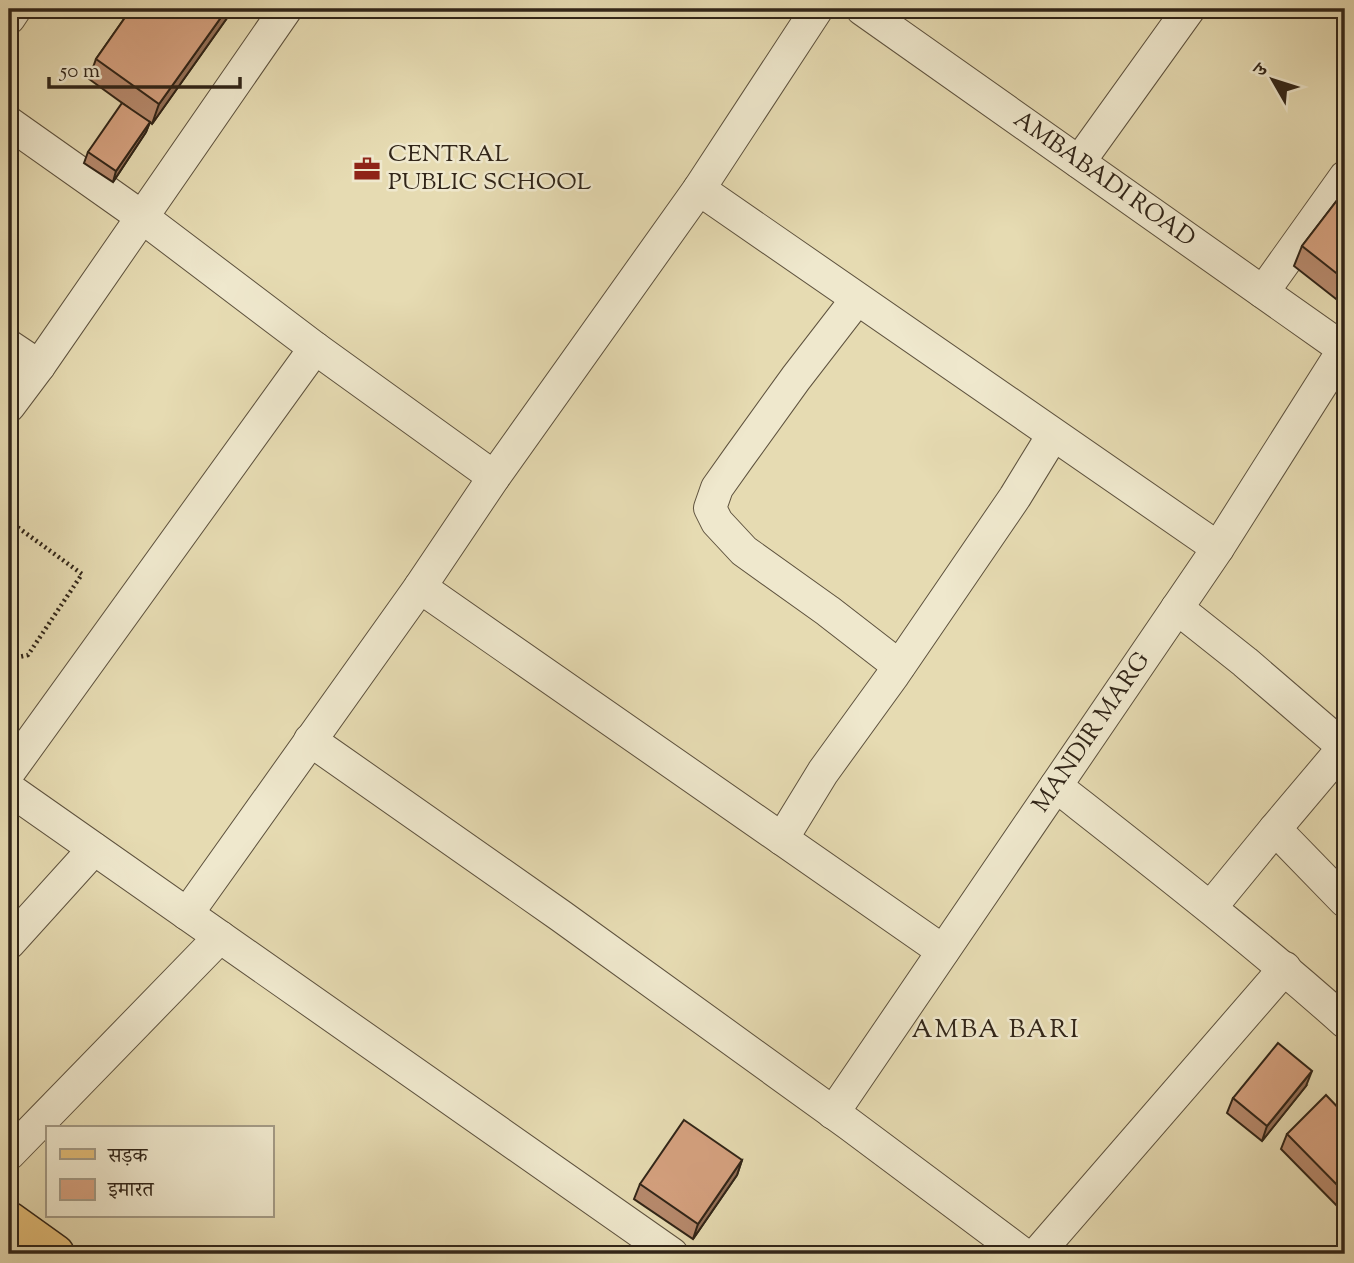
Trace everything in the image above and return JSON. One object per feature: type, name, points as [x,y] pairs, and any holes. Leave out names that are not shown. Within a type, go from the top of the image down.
[{"type":"main road","points":[[9,1221],[55,1254]]},
{"type":"street","points":[[9,18],[15,9]]},
{"type":"street","points":[[9,406],[286,9]]},
{"type":"street","points":[[187,914],[698,189],[817,9]]},
{"type":"street","name":"AMBABADI ROAD","points":[[862,9],[1345,349]]},
{"type":"street","points":[[1079,162],[1189,9]]},
{"type":"street","points":[[9,123],[142,217],[315,348],[494,477]]},
{"type":"street","points":[[1263,292],[1345,177]]},
{"type":"street","points":[[698,189],[1217,548]]},
{"type":"street","points":[[857,299],[717,488],[710,508],[717,522],[744,551],[899,666]]},
{"type":"street","points":[[9,346],[39,366]]},
{"type":"street","points":[[9,772],[315,348]]},
{"type":"street","name":"MANDIR MARG","points":[[833,1113],[1217,548],[1334,391],[1345,349]]},
{"type":"street","points":[[782,839],[823,772],[1015,497],[1053,435]]},
{"type":"street","points":[[420,587],[943,951]]},
{"type":"street","points":[[1177,608],[1345,747],[1210,907]]},
{"type":"street","points":[[310,740],[561,916],[1023,1254]]},
{"type":"street","points":[[1056,786],[1285,968],[1345,1022]]},
{"type":"street","points":[[9,789],[672,1254]]},
{"type":"street","points":[[1276,829],[1345,901]]},
{"type":"street","points":[[9,943],[94,849]]},
{"type":"street","points":[[9,1154],[220,937]]},
{"type":"street","points":[[1037,1254],[1285,968]]},
{"type":"path","points":[[9,521],[82,574],[28,655],[9,659]]},
{"type":"building","points":[[131,9],[227,9],[159,104],[96,59]]},
{"type":"building","points":[[122,103],[150,122],[116,171],[88,152]]},
{"type":"building","points":[[1345,190],[1345,280],[1302,246]]},
{"type":"building","points":[[1278,1043],[1312,1071],[1267,1126],[1233,1098]]},
{"type":"building","points":[[1326,1095],[1345,1115],[1345,1193],[1287,1134]]},
{"type":"building","points":[[684,1120],[742,1160],[698,1224],[640,1184]]},
{"type":"place","name":"CENTRAL PUBLIC SCHOOL","points":[[367,169]]},
{"type":"district","name":"AMBA BARI","points":[[996,1030]]}]
